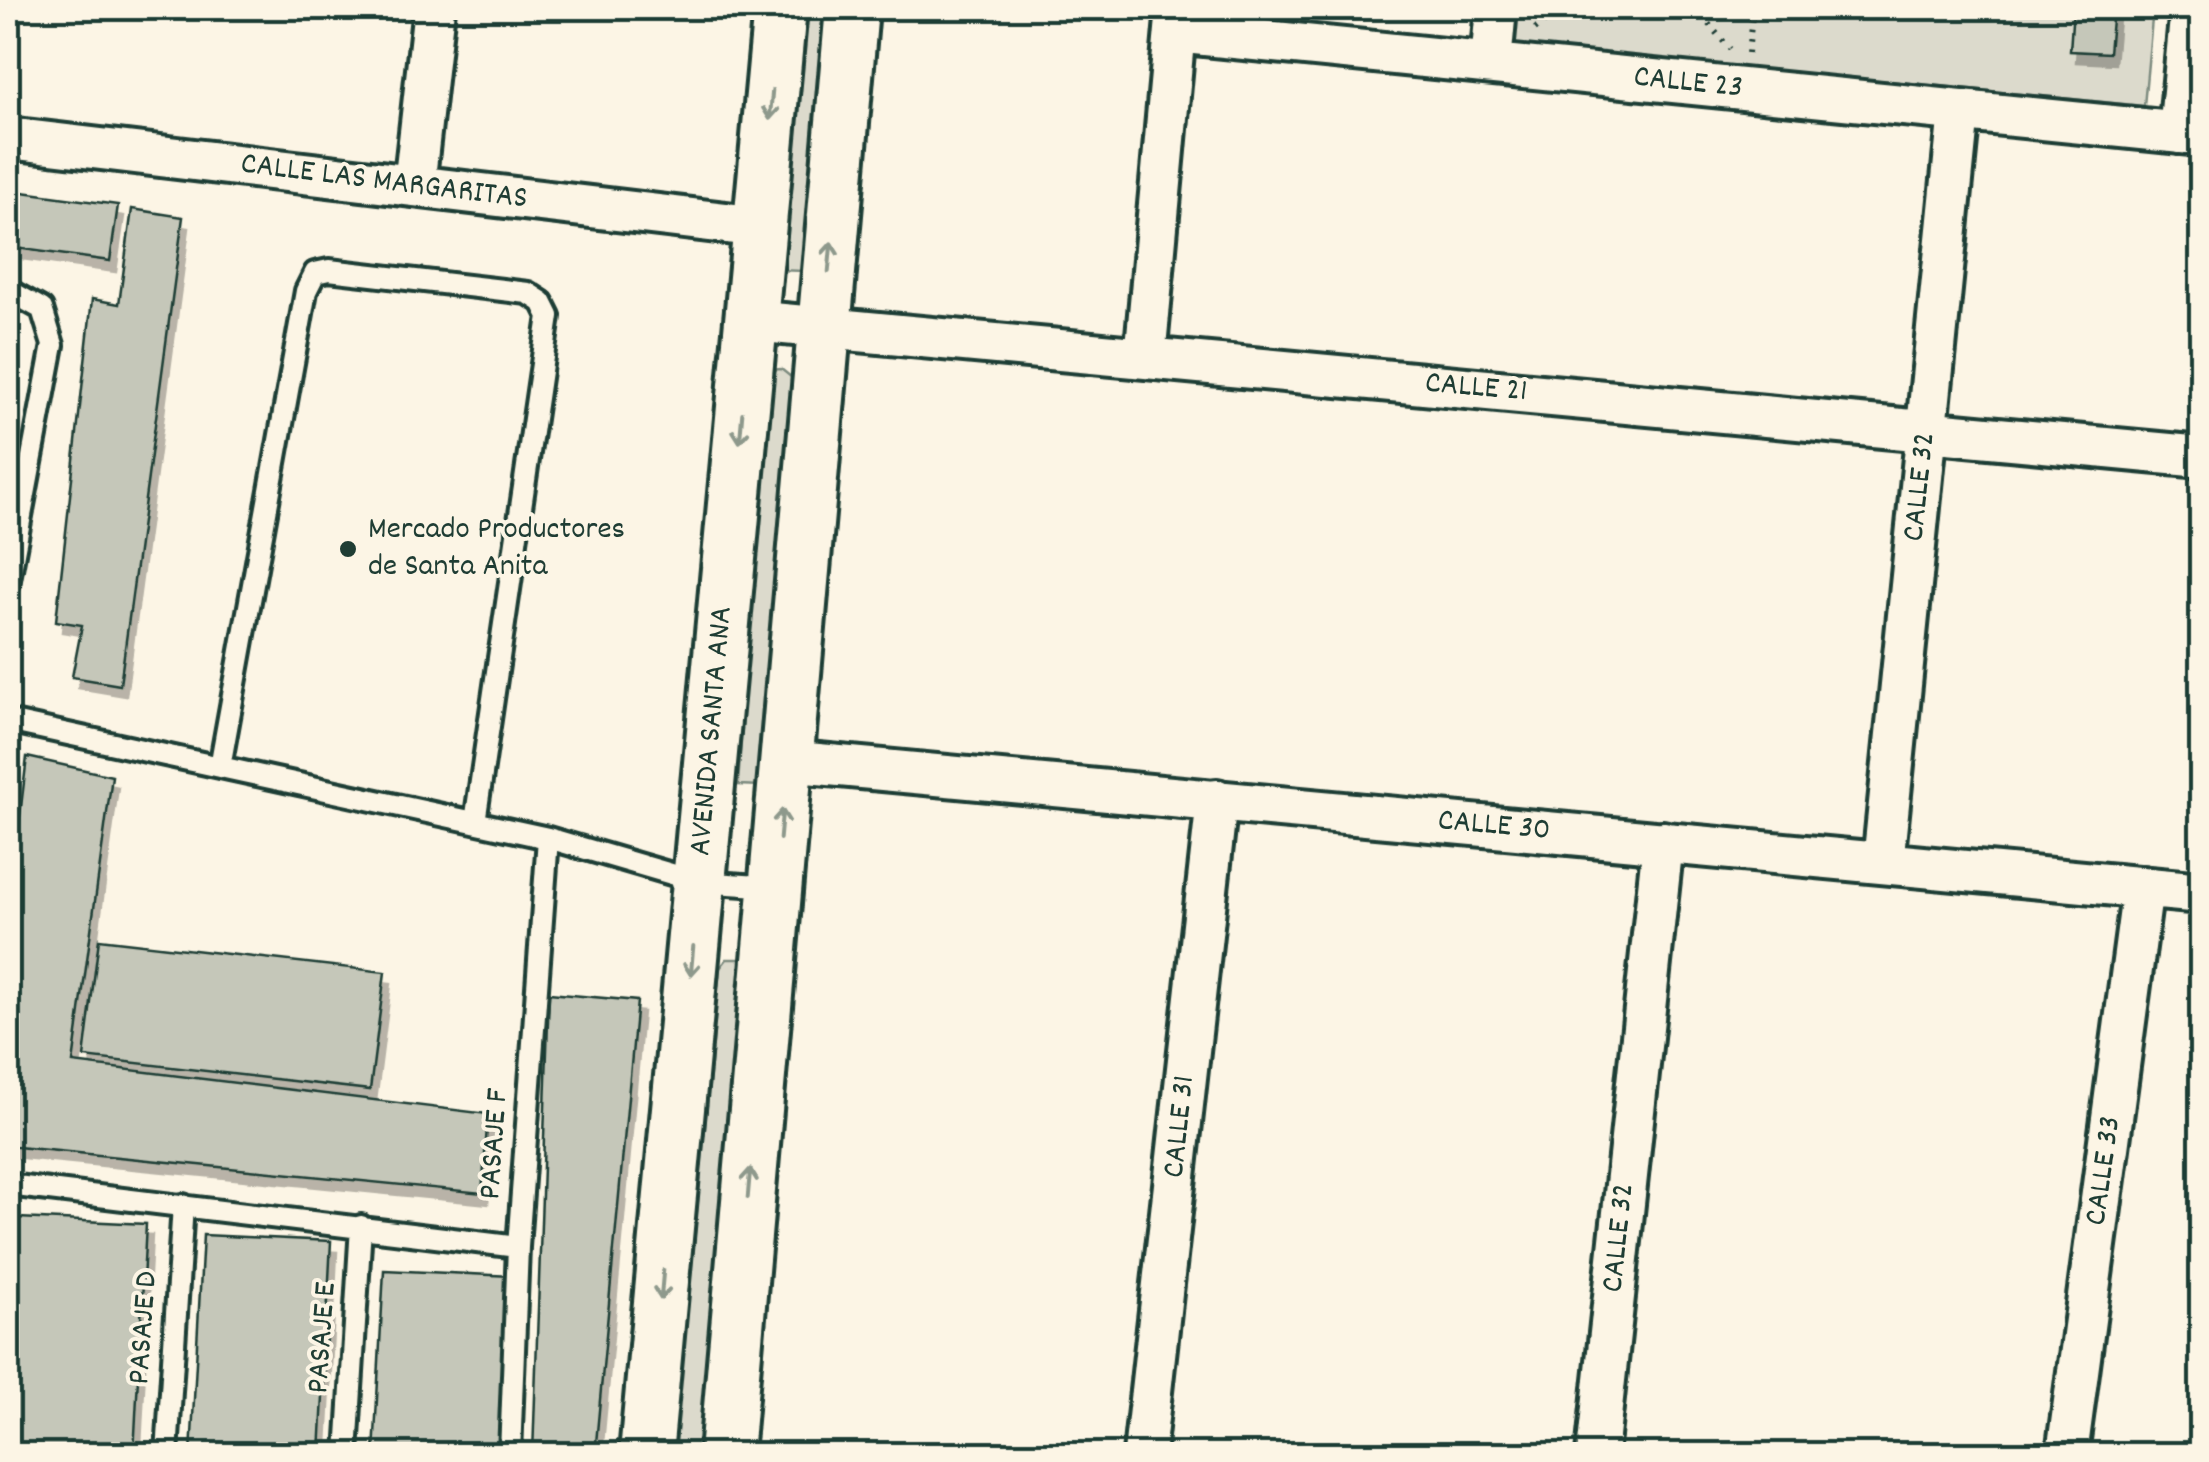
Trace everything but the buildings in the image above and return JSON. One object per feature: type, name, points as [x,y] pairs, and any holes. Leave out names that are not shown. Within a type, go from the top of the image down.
[{"type":"street","points":[[414,186],[434,8]]},
{"type":"street","name":"AVENIDA SANTA ANA","points":[[646,1454],[780,8]]},
{"type":"street","points":[[726,1454],[852,8]]},
{"type":"street","points":[[1491,64],[1496,8]]},
{"type":"street","points":[[2190,134],[2191,8]]},
{"type":"street","name":"CALLE 23","points":[[1145,358],[1176,20],[1491,64],[2190,134]]},
{"type":"street","name":"CALLE 32","points":[[1882,863],[1959,111]]},
{"type":"street","name":"CALLE LAS MARGARITAS","points":[[8,138],[760,227]]},
{"type":"street","name":"CALLE 21","points":[[751,321],[2202,457]]},
{"type":"street","name":"CALLE 30","points":[[786,761],[2202,893]]},
{"type":"street","name":"CALLE 31","points":[[1144,1454],[1217,800]]},
{"type":"street","name":"CALLE 32","points":[[1596,1454],[1663,842]]},
{"type":"street","name":"CALLE 33","points":[[2067,1454],[2143,887]]},
{"type":"lane","points":[[220,768],[306,291],[315,272],[329,270],[528,292],[542,302],[548,316],[475,822]]},
{"type":"lane","points":[[8,290],[42,309],[53,345],[8,585]]},
{"type":"lane","points":[[8,721],[548,838],[699,882],[775,887]]},
{"type":"lane","name":"PASAJE F","points":[[510,1454],[518,1246],[548,838]]},
{"type":"lane","points":[[8,1185],[518,1246]]},
{"type":"lane","name":"PASAJE D","points":[[167,1454],[183,1205]]},
{"type":"lane","name":"PASAJE E","points":[[347,1454],[361,1226]]},
{"type":"path","points":[[1694,8],[1736,57]]},
{"type":"path","points":[[1747,70],[1753,8]]},
{"type":"shaded area","points":[[798,8],[829,8],[805,271],[775,270]]},
{"type":"shaded area","points":[[1511,8],[2153,8],[2144,106],[1755,68],[1753,74],[1507,54]]},
{"type":"shaded area","points":[[781,369],[796,381],[762,786],[738,785],[766,378],[771,370]]},
{"type":"shaded area","points":[[727,959],[743,959],[752,973],[707,1454],[674,1454],[720,968]]},
{"type":"place","name":"Mercado Productores de Santa Anita","points":[[348,549]]}]
